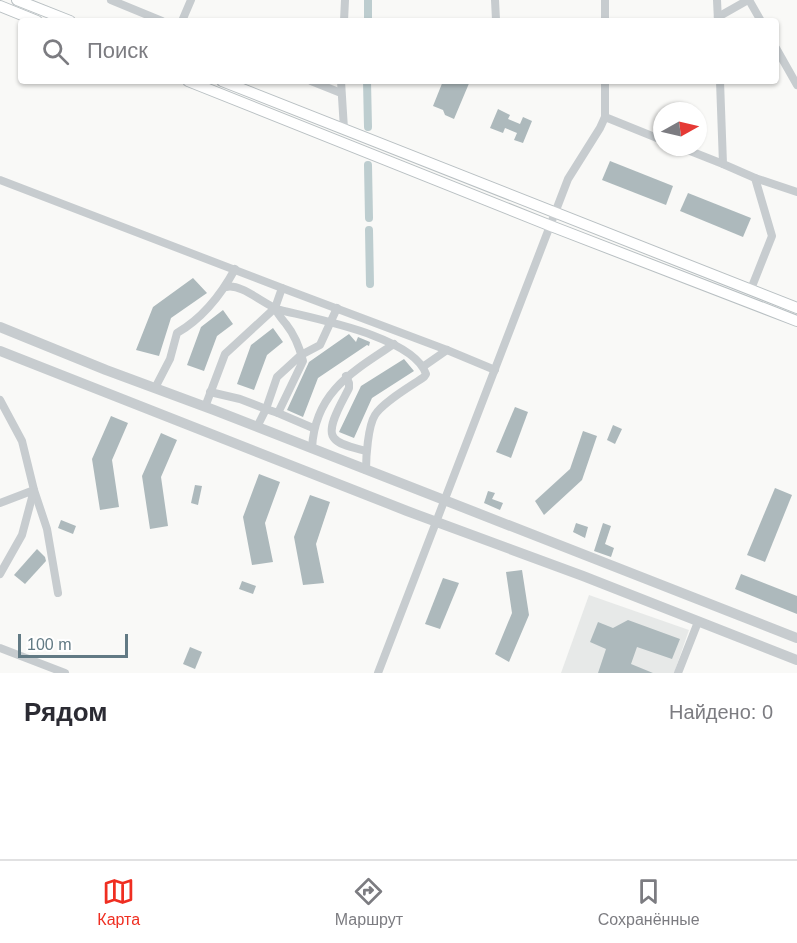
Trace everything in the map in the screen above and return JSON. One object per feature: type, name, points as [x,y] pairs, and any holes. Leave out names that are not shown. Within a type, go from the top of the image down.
[{"type":"main road","points":[[17,0],[62,18]]},
{"type":"main road","points":[[0,6],[30,18]]},
{"type":"main road","points":[[196,84],[550,226],[797,321]]},
{"type":"main road","points":[[230,84],[797,308]]},
{"type":"main road","points":[[754,304],[755,291]]},
{"type":"street","points":[[111,0],[155,18]]},
{"type":"street","points":[[183,18],[191,0]]},
{"type":"street","points":[[344,18],[345,0]]},
{"type":"street","points":[[495,0],[496,18]]},
{"type":"street","points":[[605,0],[605,18]]},
{"type":"street","points":[[717,0],[718,18]]},
{"type":"street","points":[[720,18],[748,0],[758,18]]},
{"type":"street","points":[[779,53],[797,85]]},
{"type":"street","points":[[319,84],[342,93]]},
{"type":"street","points":[[341,84],[344,129]]},
{"type":"street","points":[[378,673],[568,179],[605,117],[605,84]]},
{"type":"street","points":[[720,84],[723,164]]},
{"type":"street","points":[[605,117],[653,136]]},
{"type":"street","points":[[703,156],[755,178],[797,192]]},
{"type":"street","points":[[755,178],[772,236],[755,291]]},
{"type":"street","points":[[0,180],[495,370]]},
{"type":"street","points":[[155,388],[170,359],[177,333],[194,323],[226,287],[235,269]]},
{"type":"street","points":[[226,287],[236,286],[274,308],[362,332],[394,344],[424,366],[426,374],[424,377],[375,415],[366,451],[366,470]]},
{"type":"street","points":[[205,406],[225,354],[274,308],[282,288]]},
{"type":"street","points":[[274,308],[279,318],[287,325],[303,361],[278,413]]},
{"type":"street","points":[[257,427],[277,377],[301,355],[320,345],[337,308]]},
{"type":"street","points":[[0,327],[797,638]]},
{"type":"street","points":[[312,448],[313,428],[321,409],[346,376],[394,344]]},
{"type":"street","points":[[424,366],[447,350]]},
{"type":"street","points":[[0,351],[797,660]]},
{"type":"street","points":[[346,376],[349,388],[332,422],[332,433],[334,439],[343,444],[366,451]]},
{"type":"street","points":[[210,392],[240,399],[313,428]]},
{"type":"street","points":[[0,400],[22,441],[34,490],[47,529],[58,592]]},
{"type":"street","points":[[0,503],[34,490]]},
{"type":"street","points":[[0,574],[22,535],[34,490]]},
{"type":"street","points":[[678,673],[698,622]]},
{"type":"street","points":[[0,648],[65,673]]},
{"type":"shaded area","points":[[589,595],[689,630],[674,673],[561,673]]},
{"type":"building","points":[[442,84],[469,84],[454,119],[445,115],[443,110],[433,106]]},
{"type":"building","points":[[498,109],[510,115],[508,119],[520,124],[523,117],[532,121],[523,143],[514,140],[517,133],[505,128],[503,133],[490,128]]},
{"type":"building","points":[[610,161],[673,186],[666,205],[602,180]]},
{"type":"building","points":[[688,193],[751,218],[743,237],[680,211]]},
{"type":"building","points":[[193,278],[207,293],[171,318],[159,356],[136,350],[153,307]]},
{"type":"building","points":[[223,310],[233,324],[217,336],[204,371],[187,365],[201,327]]},
{"type":"building","points":[[273,328],[283,342],[267,355],[254,390],[237,384],[251,345]]},
{"type":"building","points":[[349,334],[356,342],[358,337],[370,342],[369,346],[367,345],[318,378],[303,417],[287,410],[309,362]]},
{"type":"building","points":[[404,359],[414,371],[372,398],[354,438],[339,432],[361,386]]},
{"type":"building","points":[[515,407],[528,412],[511,458],[496,452]]},
{"type":"building","points":[[111,416],[128,423],[112,460],[119,507],[100,510],[92,459]]},
{"type":"building","points":[[613,425],[622,429],[615,444],[607,440]]},
{"type":"building","points":[[583,431],[597,436],[582,480],[544,515],[535,501],[570,469]]},
{"type":"building","points":[[161,433],[177,440],[161,477],[168,526],[150,529],[142,476]]},
{"type":"building","points":[[259,474],[280,482],[265,523],[273,562],[252,565],[243,517]]},
{"type":"building","points":[[195,485],[202,486],[198,505],[191,503]]},
{"type":"building","points":[[775,488],[792,495],[765,562],[747,555]]},
{"type":"building","points":[[488,491],[495,493],[492,499],[503,503],[500,510],[484,503]]},
{"type":"building","points":[[310,495],[330,502],[316,544],[324,583],[303,585],[294,537]]},
{"type":"building","points":[[61,520],[76,526],[73,534],[58,528]]},
{"type":"building","points":[[576,523],[588,527],[585,538],[573,532]]},
{"type":"building","points":[[603,523],[611,526],[605,544],[614,548],[611,557],[594,551]]},
{"type":"building","points":[[37,549],[46,561],[25,584],[14,575]]},
{"type":"building","points":[[522,570],[529,615],[509,662],[495,654],[512,613],[506,572]]},
{"type":"building","points":[[741,574],[797,596],[797,614],[735,589]]},
{"type":"building","points":[[443,578],[459,583],[440,629],[425,624]]},
{"type":"building","points":[[242,581],[256,586],[253,594],[239,589]]},
{"type":"building","points":[[628,620],[680,639],[672,659],[637,647],[631,664],[653,673],[598,673],[606,649],[590,642],[598,622],[613,628]]},
{"type":"building","points":[[190,647],[202,652],[195,669],[183,664]]},
{"type":"waterway","points":[[368,0],[368,18]]},
{"type":"waterway","points":[[367,84],[368,127]]},
{"type":"waterway","points":[[368,165],[369,218]]},
{"type":"waterway","points":[[369,230],[370,284]]}]
